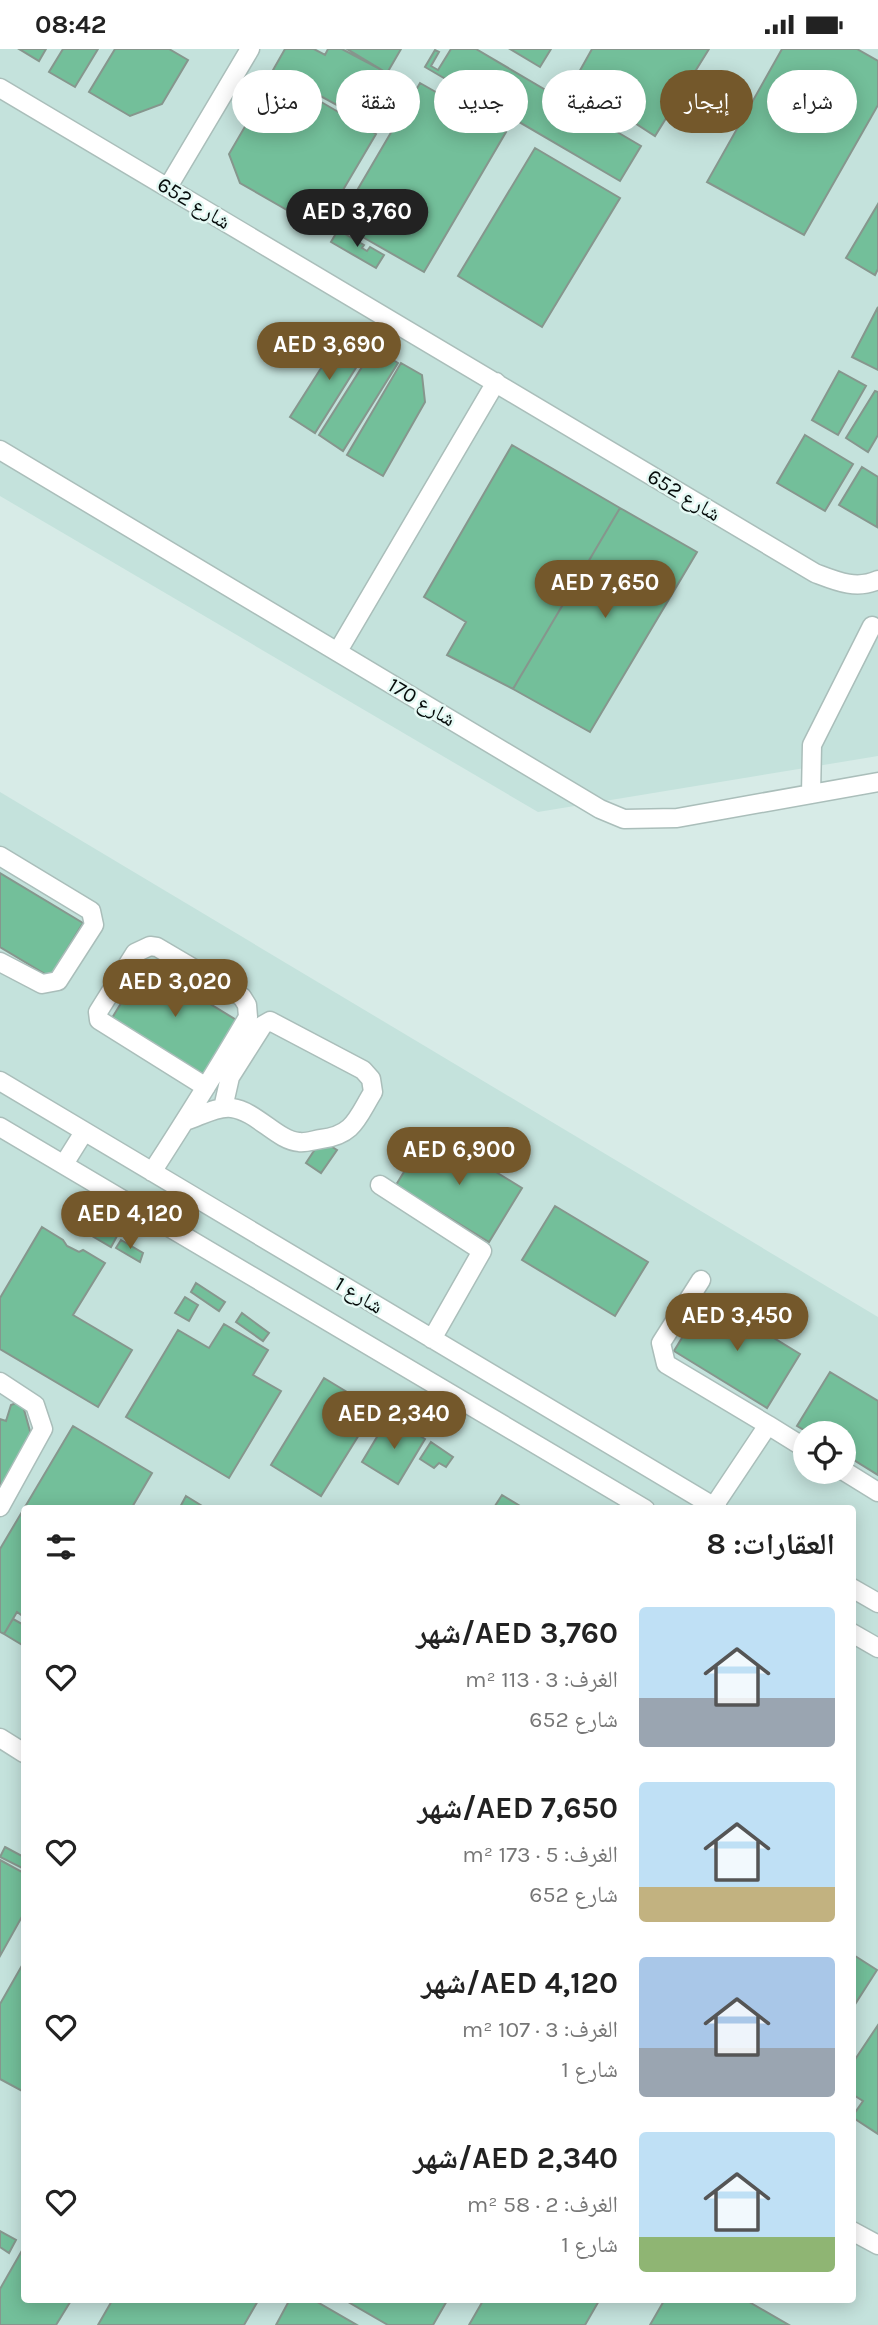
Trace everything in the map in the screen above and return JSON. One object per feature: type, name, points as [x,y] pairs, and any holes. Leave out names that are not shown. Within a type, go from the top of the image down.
[{"type":"street","points":[[168,187],[250,49]]},
{"type":"street","name":"شارع 652","points":[[0,88],[815,573],[840,583],[865,586],[878,580]]},
{"type":"street","points":[[338,651],[496,382]]},
{"type":"street","name":"شارع 170","points":[[0,450],[600,809],[624,819],[677,818],[878,782]]},
{"type":"street","points":[[811,794],[812,745],[872,626]]},
{"type":"street","points":[[0,856],[91,911],[94,925],[58,981],[43,984],[0,962]]},
{"type":"street","points":[[152,1172],[185,1121],[206,1087],[248,1017],[247,1005],[242,997],[157,947],[142,948],[135,953],[98,1012],[99,1020],[206,1087]]},
{"type":"street","points":[[185,1121],[223,1108],[249,1114],[293,1141],[335,1138],[352,1126],[373,1091],[373,1086],[363,1070],[270,1021],[263,1025],[230,1077],[223,1108]]},
{"type":"street","name":"شارع 1","points":[[0,1081],[709,1505]]},
{"type":"street","name":"شارع 1","points":[[0,1127],[638,1505]]},
{"type":"street","points":[[64,1164],[84,1132]]},
{"type":"street","points":[[380,1185],[482,1251],[432,1339]]},
{"type":"street","points":[[701,1280],[660,1343],[666,1364],[793,1441]]},
{"type":"street","points":[[0,1382],[35,1405],[43,1429],[0,1507]]},
{"type":"street","points":[[716,1505],[768,1425]]},
{"type":"street","points":[[856,1478],[878,1492]]},
{"type":"street","points":[[856,1590],[878,1604]]},
{"type":"street","points":[[856,1635],[878,1648]]},
{"type":"street","points":[[0,1738],[21,1750]]},
{"type":"street","points":[[856,2233],[877,2246]]},
{"type":"shaded area","points":[[0,49],[878,49],[878,756],[538,812],[0,496]]},
{"type":"shaded area","points":[[0,792],[878,1317],[878,2325],[0,2325]]},
{"type":"building","points":[[19,49],[46,49],[39,61]]},
{"type":"building","points":[[63,49],[98,49],[75,87],[49,72]]},
{"type":"building","points":[[115,49],[169,49],[188,60],[162,104],[130,116],[89,92]]},
{"type":"building","points":[[285,49],[314,49],[325,55],[328,49],[342,49],[380,69],[336,70],[336,105],[322,97],[322,70],[273,70]]},
{"type":"building","points":[[347,49],[401,49],[389,70],[382,70]]},
{"type":"building","points":[[451,49],[476,49],[512,70],[438,70]]},
{"type":"building","points":[[510,49],[551,49],[540,67]]},
{"type":"building","points":[[592,49],[709,49],[696,70],[660,70],[660,128],[655,136],[646,130],[646,70],[580,70]]},
{"type":"building","points":[[782,49],[857,49],[878,61],[878,105],[804,235],[707,182],[735,133],[753,133],[753,100],[767,76],[767,133],[857,133],[857,70],[770,70]]},
{"type":"building","points":[[435,50],[439,52],[431,66],[438,70],[434,72],[425,67]]},
{"type":"building","points":[[528,80],[542,88],[542,133],[619,133],[641,146],[620,181],[528,127]]},
{"type":"building","points":[[420,83],[434,91],[434,133],[505,133],[424,272],[338,223],[391,133],[420,133]]},
{"type":"building","points":[[322,102],[336,111],[336,133],[376,134],[320,229],[240,183],[229,154],[241,133],[322,133]]},
{"type":"building","points":[[535,148],[620,198],[542,327],[458,276]]},
{"type":"building","points":[[878,204],[878,269],[875,275],[846,258]]},
{"type":"building","points":[[338,230],[364,245],[362,248],[367,251],[370,247],[384,255],[376,268],[331,242]]},
{"type":"building","points":[[878,307],[878,370],[852,357]]},
{"type":"building","points":[[344,332],[369,347],[315,433],[290,417]]},
{"type":"building","points":[[374,348],[398,363],[343,451],[319,435]]},
{"type":"building","points":[[401,363],[422,375],[425,402],[383,476],[347,455]]},
{"type":"building","points":[[839,371],[866,386],[838,435],[812,420]]},
{"type":"building","points":[[875,391],[878,392],[878,435],[868,452],[846,438]]},
{"type":"building","points":[[805,435],[853,464],[825,511],[777,483]]},
{"type":"building","points":[[512,445],[620,508],[513,689],[447,655],[466,622],[424,597]]},
{"type":"building","points":[[862,467],[878,477],[877,527],[839,505]]},
{"type":"building","points":[[620,508],[697,552],[590,732],[513,689]]},
{"type":"building","points":[[0,873],[83,923],[50,977],[0,947]]},
{"type":"building","points":[[145,964],[238,1021],[205,1075],[112,1018]]},
{"type":"building","points":[[429,1131],[522,1188],[489,1242],[396,1185]]},
{"type":"building","points":[[321,1140],[337,1150],[321,1173],[306,1163]]},
{"type":"building","points":[[555,1206],[648,1262],[615,1316],[522,1260]]},
{"type":"building","points":[[69,1208],[117,1236],[111,1247],[63,1219]]},
{"type":"building","points":[[42,1227],[63,1240],[67,1246],[79,1252],[83,1250],[105,1263],[73,1315],[132,1350],[98,1407],[0,1349],[0,1298]]},
{"type":"building","points":[[121,1240],[143,1253],[140,1262],[116,1248]]},
{"type":"building","points":[[196,1283],[225,1302],[219,1311],[191,1292]]},
{"type":"building","points":[[185,1297],[198,1305],[189,1321],[175,1313]]},
{"type":"building","points":[[707,1297],[800,1354],[767,1408],[674,1351]]},
{"type":"building","points":[[242,1313],[269,1333],[263,1341],[236,1322]]},
{"type":"building","points":[[224,1324],[268,1350],[253,1375],[281,1391],[229,1478],[126,1417],[178,1330],[209,1348]]},
{"type":"building","points":[[830,1372],[878,1401],[878,1475],[856,1461],[856,1421],[800,1421]]},
{"type":"building","points":[[324,1378],[375,1409],[321,1496],[271,1465]]},
{"type":"building","points":[[16,1403],[23,1406],[33,1442],[0,1498],[0,1419],[6,1421],[11,1405]]},
{"type":"building","points":[[389,1417],[425,1439],[398,1484],[362,1462]]},
{"type":"building","points":[[73,1426],[152,1473],[133,1505],[26,1505]]},
{"type":"building","points":[[431,1442],[453,1457],[446,1467],[439,1463],[434,1468],[420,1459]]},
{"type":"building","points":[[502,1495],[518,1505],[496,1505]]},
{"type":"building","points":[[186,1496],[201,1505],[181,1505]]},
{"type":"building","points":[[21,1514],[21,1615],[17,1612],[4,1634],[0,1632],[0,1549]]},
{"type":"building","points":[[13,1619],[21,1623],[21,1644],[4,1634]]},
{"type":"building","points":[[5,1847],[21,1855],[21,1868],[0,1857]]},
{"type":"building","points":[[0,1860],[21,1871],[21,1918],[0,1956]]},
{"type":"building","points":[[856,1957],[877,1970],[856,2003]]},
{"type":"building","points":[[21,1967],[21,2090],[0,2079],[0,2004]]},
{"type":"building","points":[[878,2025],[878,2134],[856,2120],[856,2111],[863,2101],[856,2097],[856,2058]]},
{"type":"building","points":[[0,2231],[16,2240],[9,2253],[0,2247]]},
{"type":"building","points":[[21,2252],[21,2303],[70,2303],[56,2325],[0,2325],[0,2289]]},
{"type":"building","points":[[111,2303],[257,2303],[244,2325],[98,2325]]},
{"type":"building","points":[[288,2303],[319,2303],[357,2325],[276,2325]]},
{"type":"building","points":[[350,2303],[446,2303],[433,2325],[388,2325]]},
{"type":"building","points":[[482,2303],[598,2303],[585,2325],[469,2325]]},
{"type":"building","points":[[663,2303],[751,2303],[789,2325],[650,2325]]}]
